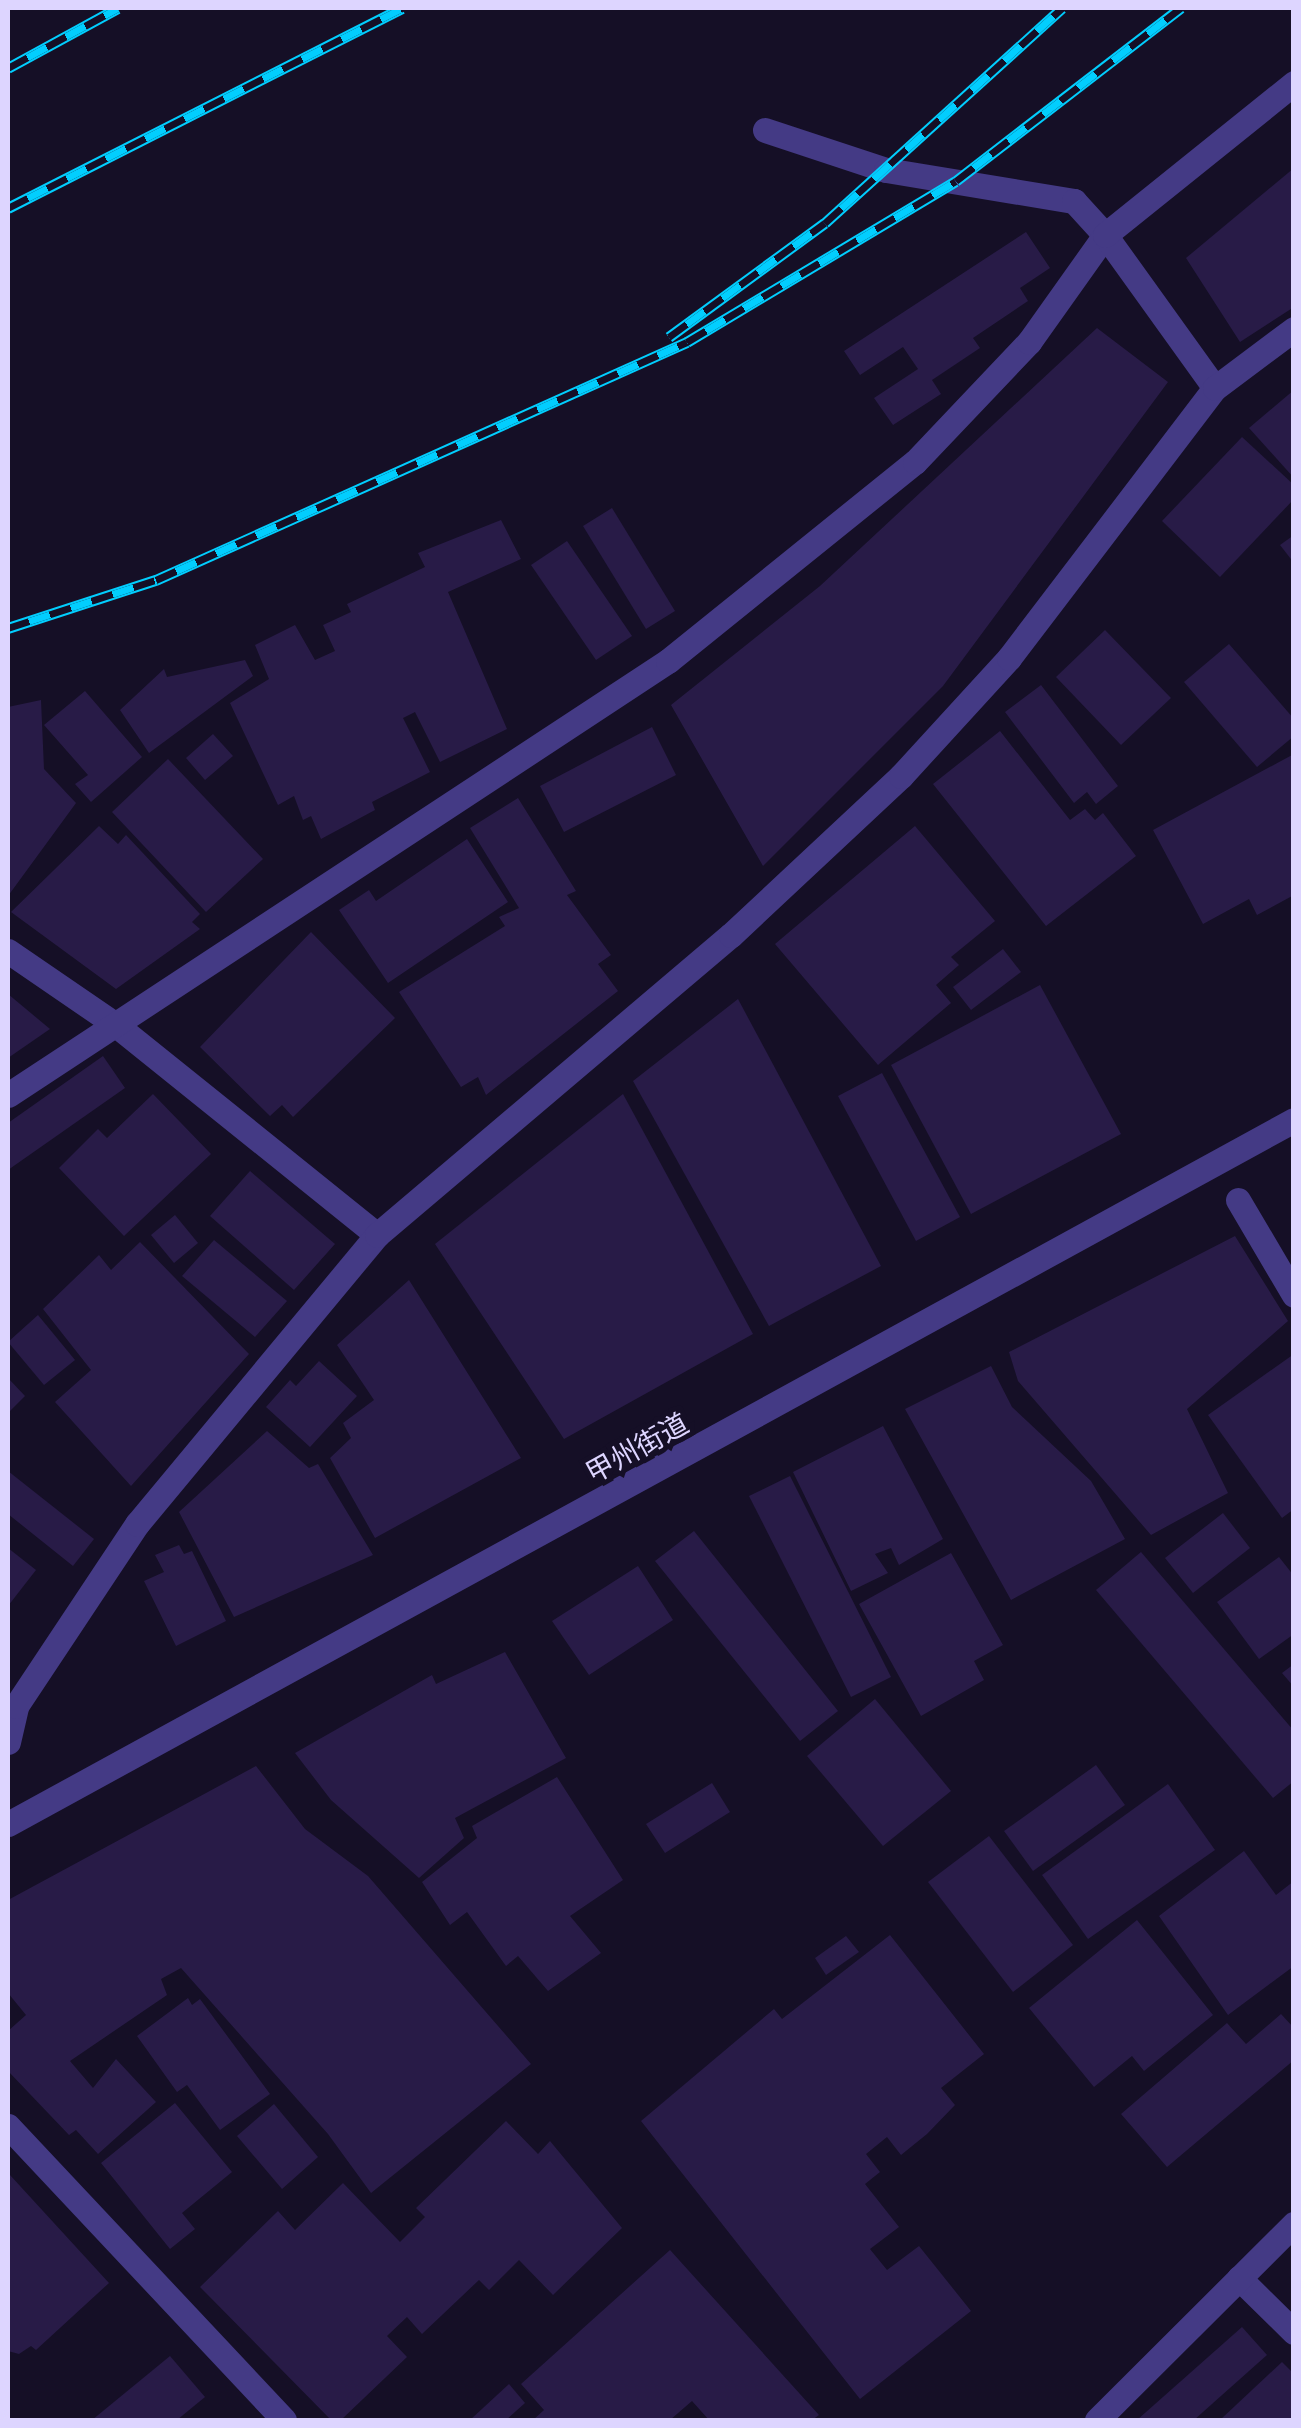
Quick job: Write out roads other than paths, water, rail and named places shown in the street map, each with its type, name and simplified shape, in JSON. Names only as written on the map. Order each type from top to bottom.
[{"type":"street","points":[[8,1095],[668,662],[915,462],[1029,342],[1105,235],[1294,82]]},
{"type":"street","points":[[765,130],[886,170],[1074,201],[1105,235],[1215,388]]},
{"type":"street","points":[[8,1742],[16,1706],[137,1524],[377,1235],[731,935],[901,776],[1009,658],[1215,388],[1294,329]]},
{"type":"street","points":[[8,952],[116,1026],[377,1235]]},
{"type":"street","name":"甲州街道","points":[[8,1824],[1294,1120]]},
{"type":"street","points":[[1238,1200],[1294,1295]]},
{"type":"street","points":[[8,2126],[284,2420]]},
{"type":"street","points":[[1097,2420],[1294,2224]]},
{"type":"street","points":[[1239,2278],[1294,2332]]},
{"type":"railway","points":[[8,68],[118,8]]},
{"type":"railway","points":[[8,208],[402,8]]},
{"type":"railway","points":[[669,337],[825,223],[1062,8]]},
{"type":"railway","points":[[8,628],[156,580],[687,342],[956,181],[1181,8]]}]
